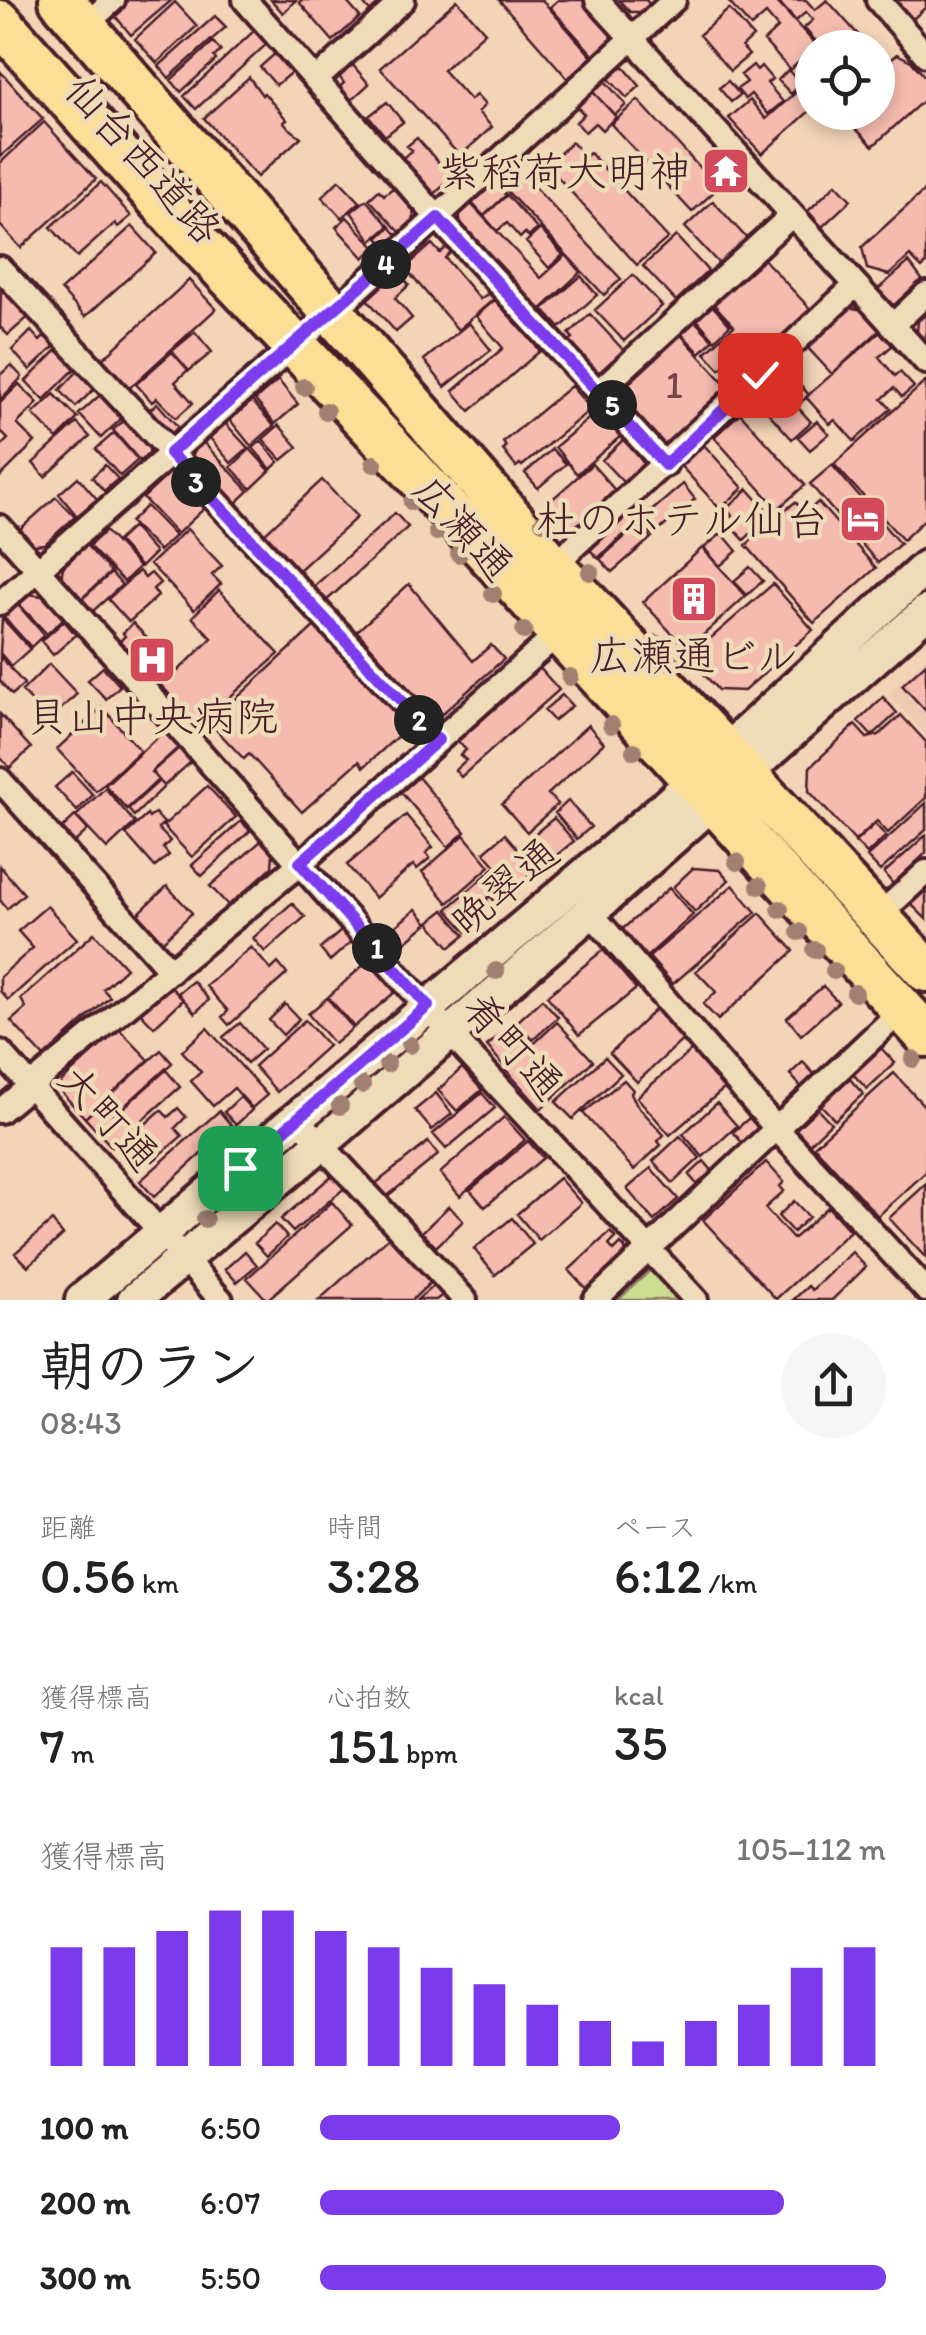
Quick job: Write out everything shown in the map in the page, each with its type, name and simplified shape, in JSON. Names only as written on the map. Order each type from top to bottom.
[{"type":"highway","name":"仙台西道路","points":[[0,0],[306,323]]},
{"type":"highway","name":"仙台西道路","points":[[26,0],[306,323]]},
{"type":"highway","name":"広瀬通","points":[[86,9],[402,459],[914,1022]]},
{"type":"highway","name":"広瀬通","points":[[0,22],[306,323],[432,426],[554,566],[926,970]]},
{"type":"street","points":[[246,0],[438,218],[665,465]]},
{"type":"street","points":[[316,80],[403,0]]},
{"type":"street","points":[[597,0],[926,362]]},
{"type":"street","points":[[0,603],[170,453],[306,323],[438,218],[674,0]]},
{"type":"street","points":[[878,0],[926,55]]},
{"type":"street","points":[[599,391],[792,215]]},
{"type":"street","points":[[0,268],[438,740]]},
{"type":"street","points":[[554,566],[856,285]]},
{"type":"street","points":[[892,326],[926,294]]},
{"type":"street","name":"肴町通","points":[[0,527],[449,1032],[696,1300]]},
{"type":"street","name":"晩翠通","points":[[737,762],[926,567]]},
{"type":"street","name":"晩翠通","points":[[82,1300],[428,1006],[926,612]]},
{"type":"street","points":[[0,1111],[300,863],[560,632]]},
{"type":"street","points":[[0,780],[171,971]]},
{"type":"street","name":"晩翠通","points":[[134,1300],[322,1144],[590,912],[705,790]]},
{"type":"street","points":[[878,916],[926,872]]},
{"type":"street","points":[[590,912],[776,1128],[926,1290]]},
{"type":"street","points":[[595,1300],[776,1128],[914,1022]]},
{"type":"street","name":"大町通","points":[[0,1052],[184,1258]]},
{"type":"street","points":[[298,1119],[466,1300]]},
{"type":"street","points":[[184,1258],[221,1300]]},
{"type":"shaded area","points":[[926,658],[926,735],[888,694]]},
{"type":"green space","points":[[656,1265],[689,1300],[618,1300]]},
{"type":"building","points":[[124,0],[172,0],[131,35],[111,11]]},
{"type":"building","points":[[271,0],[296,0],[283,13]]},
{"type":"building","points":[[345,0],[360,17],[333,41],[299,2]]},
{"type":"building","points":[[360,0],[397,0],[377,19]]},
{"type":"building","points":[[457,0],[485,32],[443,70],[470,100],[476,95],[485,105],[478,112],[492,127],[460,156],[380,68]]},
{"type":"building","points":[[499,0],[542,0],[592,57],[568,79]]},
{"type":"building","points":[[558,0],[583,0],[611,33],[613,44],[596,58],[550,7]]},
{"type":"building","points":[[619,0],[646,0],[651,6],[644,12],[630,12]]},
{"type":"building","points":[[727,0],[775,0],[802,30],[795,30],[795,66],[790,70],[764,41],[778,28],[766,14],[751,27]]},
{"type":"building","points":[[777,0],[806,0],[815,10],[827,0],[854,30],[806,30],[813,20],[806,12],[796,21]]},
{"type":"building","points":[[895,0],[926,0],[926,7],[913,19]]},
{"type":"building","points":[[175,2],[197,26],[157,63],[135,39]]},
{"type":"building","points":[[729,9],[753,37],[742,47],[749,55],[730,71],[699,35]]},
{"type":"building","points":[[215,16],[226,27],[169,78],[159,66]]},
{"type":"building","points":[[257,28],[269,42],[196,109],[184,96]]},
{"type":"building","points":[[213,42],[221,51],[214,57],[216,60],[181,92],[171,80]]},
{"type":"building","points":[[278,51],[294,70],[276,85],[260,67]]},
{"type":"building","points":[[895,56],[911,61],[926,78],[926,98],[895,126]]},
{"type":"building","points":[[351,63],[369,84],[346,105],[334,92],[344,83],[338,75]]},
{"type":"building","points":[[753,65],[757,70],[761,66],[772,79],[767,83],[783,102],[768,114],[751,94],[745,99],[737,89],[747,82],[741,75]]},
{"type":"building","points":[[623,66],[640,86],[627,98],[609,79]]},
{"type":"building","points":[[788,70],[795,78],[795,90],[791,94],[778,80]]},
{"type":"building","points":[[0,71],[43,119],[0,157]]},
{"type":"building","points":[[249,77],[287,120],[284,122],[289,128],[301,137],[257,177],[204,118]]},
{"type":"building","points":[[605,81],[626,105],[615,115],[593,92]]},
{"type":"building","points":[[728,81],[740,95],[731,102],[719,88]]},
{"type":"building","points":[[593,92],[616,117],[602,130],[595,123],[585,132],[576,122],[584,114],[577,107]]},
{"type":"building","points":[[795,93],[795,124],[762,154],[729,118],[750,100],[766,119]]},
{"type":"building","points":[[638,100],[718,188],[692,212],[611,124]]},
{"type":"building","points":[[387,102],[403,122],[385,136],[369,116]]},
{"type":"building","points":[[44,122],[96,179],[21,248],[0,225],[0,163]]},
{"type":"building","points":[[857,130],[891,130],[873,146]]},
{"type":"building","points":[[417,138],[452,178],[430,198],[398,162],[412,150],[407,146]]},
{"type":"building","points":[[572,142],[585,157],[590,153],[668,238],[637,265],[547,165]]},
{"type":"building","points":[[524,176],[621,279],[604,295],[507,191]]},
{"type":"building","points":[[339,180],[360,202],[342,218],[322,197]]},
{"type":"building","points":[[101,182],[131,216],[118,227],[115,223],[77,257],[51,227]]},
{"type":"building","points":[[495,182],[506,195],[484,216],[472,203]]},
{"type":"building","points":[[836,184],[851,200],[822,227],[808,211]]},
{"type":"building","points":[[393,188],[413,210],[414,219],[400,232],[369,199],[379,190],[384,195]]},
{"type":"building","points":[[926,189],[926,264],[922,268],[910,256],[889,275],[867,269],[862,247]]},
{"type":"building","points":[[507,195],[537,229],[529,237],[525,233],[520,238],[507,223],[497,231],[484,216]]},
{"type":"building","points":[[366,200],[389,226],[372,241],[351,212]]},
{"type":"building","points":[[713,201],[749,241],[722,267],[685,227]]},
{"type":"building","points":[[471,204],[541,278],[566,255],[581,272],[537,313],[460,230],[460,214]]},
{"type":"building","points":[[347,217],[375,247],[364,258],[336,227]]},
{"type":"building","points":[[132,226],[156,253],[85,317],[61,290]]},
{"type":"building","points":[[390,227],[398,236],[386,246],[378,238]]},
{"type":"building","points":[[540,229],[563,255],[549,268],[526,242]]},
{"type":"building","points":[[676,236],[708,271],[676,301],[643,266]]},
{"type":"building","points":[[432,244],[440,253],[448,246],[452,251],[445,258],[480,299],[489,293],[494,299],[458,330],[405,268]]},
{"type":"building","points":[[759,254],[814,313],[751,371],[736,354],[720,369],[705,353],[734,326],[710,300]]},
{"type":"building","points":[[909,262],[926,285],[902,306],[892,304],[878,289]]},
{"type":"building","points":[[397,270],[409,285],[395,298],[412,318],[396,332],[366,298]]},
{"type":"building","points":[[633,275],[662,306],[624,341],[595,310]]},
{"type":"building","points":[[581,276],[597,295],[560,328],[543,309]]},
{"type":"building","points":[[189,280],[216,309],[125,392],[99,362]]},
{"type":"building","points":[[1,288],[8,295],[12,291],[32,314],[8,335],[0,327]]},
{"type":"building","points":[[496,299],[540,351],[470,411],[453,391],[503,348],[476,316]]},
{"type":"building","points":[[708,301],[730,325],[715,340],[693,315]]},
{"type":"building","points":[[848,308],[860,309],[880,330],[832,374],[807,347]]},
{"type":"building","points":[[590,314],[626,353],[605,372],[593,371],[567,343],[573,338],[569,334]]},
{"type":"building","points":[[926,314],[926,341],[917,332],[918,321]]},
{"type":"building","points":[[691,317],[713,340],[700,353],[678,330]]},
{"type":"building","points":[[469,323],[491,350],[445,387],[424,360]]},
{"type":"building","points":[[31,331],[40,341],[46,335],[56,345],[30,370],[12,350]]},
{"type":"building","points":[[881,331],[893,345],[879,357],[895,376],[900,372],[914,387],[902,397],[894,388],[882,399],[891,409],[854,441],[835,420],[830,424],[806,397]]},
{"type":"building","points":[[195,332],[212,352],[189,371],[172,351]]},
{"type":"building","points":[[681,335],[729,388],[666,446],[650,437],[613,398]]},
{"type":"building","points":[[57,350],[76,368],[44,400],[26,381]]},
{"type":"building","points":[[172,352],[188,370],[175,382],[193,403],[176,418],[157,398],[152,402],[136,384]]},
{"type":"building","points":[[11,365],[22,377],[0,400],[0,375]]},
{"type":"building","points":[[787,370],[809,395],[798,405],[776,381]]},
{"type":"building","points":[[78,371],[95,388],[76,407],[60,390]]},
{"type":"building","points":[[278,380],[298,404],[275,424],[255,400]]},
{"type":"building","points":[[774,381],[811,422],[792,439],[755,398]]},
{"type":"building","points":[[926,381],[926,518],[903,540],[834,464]]},
{"type":"building","points":[[19,384],[38,403],[17,424],[35,442],[0,477],[0,447],[8,439],[0,431],[0,403]]},
{"type":"building","points":[[571,386],[591,409],[516,467],[503,450],[503,442]]},
{"type":"building","points":[[54,394],[78,418],[57,439],[33,414]]},
{"type":"building","points":[[100,395],[121,419],[101,438],[79,414]]},
{"type":"building","points":[[252,401],[274,426],[251,446],[230,420]]},
{"type":"building","points":[[157,403],[178,427],[172,433],[160,430],[145,414]]},
{"type":"building","points":[[600,409],[622,435],[577,474],[555,447]]},
{"type":"building","points":[[740,413],[805,485],[778,509],[714,437]]},
{"type":"building","points":[[128,417],[150,443],[149,453],[140,461],[113,430]]},
{"type":"building","points":[[817,421],[829,434],[810,450],[798,437]]},
{"type":"building","points":[[77,423],[90,437],[45,477],[33,463]]},
{"type":"building","points":[[225,423],[248,448],[231,463],[209,437]]},
{"type":"building","points":[[279,425],[298,447],[282,460],[263,439]]},
{"type":"building","points":[[114,433],[138,460],[120,476],[96,449]]},
{"type":"building","points":[[625,438],[646,467],[626,485],[602,460]]},
{"type":"building","points":[[261,441],[279,462],[271,469],[253,448]]},
{"type":"building","points":[[203,442],[249,491],[231,508],[191,459]]},
{"type":"building","points":[[704,445],[743,488],[720,509],[681,466]]},
{"type":"building","points":[[250,449],[270,471],[251,489],[231,467]]},
{"type":"building","points":[[552,449],[566,464],[538,488],[525,473]]},
{"type":"building","points":[[592,464],[619,495],[576,533],[549,502]]},
{"type":"building","points":[[105,465],[118,479],[104,491],[92,477]]},
{"type":"building","points":[[832,465],[900,544],[878,563],[810,484]]},
{"type":"building","points":[[171,472],[181,476],[208,505],[177,534],[143,498]]},
{"type":"building","points":[[78,477],[97,499],[77,516],[59,494]]},
{"type":"building","points":[[322,480],[357,517],[297,572],[263,535]]},
{"type":"building","points":[[683,484],[695,499],[653,536],[640,521]]},
{"type":"building","points":[[748,489],[771,515],[744,540],[726,520],[732,515],[726,509]]},
{"type":"building","points":[[56,497],[75,517],[45,544],[33,545],[19,530]]},
{"type":"building","points":[[795,502],[806,513],[818,502],[876,568],[814,623],[746,545]]},
{"type":"building","points":[[146,506],[175,536],[159,551],[130,522]]},
{"type":"building","points":[[395,513],[408,527],[324,603],[311,589]]},
{"type":"building","points":[[626,516],[635,525],[598,558],[589,549]]},
{"type":"building","points":[[639,524],[651,538],[612,572],[600,559]]},
{"type":"building","points":[[132,527],[155,553],[141,567],[117,541]]},
{"type":"building","points":[[187,529],[222,566],[212,575],[221,584],[194,610],[150,564]]},
{"type":"building","points":[[105,531],[139,567],[124,582],[89,546]]},
{"type":"building","points":[[722,533],[737,551],[720,566],[704,548]]},
{"type":"building","points":[[86,545],[111,572],[80,600],[61,579],[63,567]]},
{"type":"building","name":"広瀬通ビル","points":[[702,548],[746,596],[687,650],[643,602]]},
{"type":"building","points":[[750,567],[763,581],[747,595],[734,581]]},
{"type":"building","points":[[139,571],[145,578],[151,573],[160,583],[153,589],[158,596],[129,622],[108,599]]},
{"type":"building","points":[[111,573],[122,585],[93,611],[82,599]]},
{"type":"building","points":[[409,584],[473,661],[491,645],[504,659],[435,720],[357,631]]},
{"type":"building","points":[[773,584],[813,630],[744,691],[718,690],[689,657]]},
{"type":"building","points":[[219,590],[279,654],[198,725],[120,641],[133,623],[178,671],[212,638],[192,617]]},
{"type":"building","points":[[29,594],[42,596],[63,619],[47,634],[19,604]]},
{"type":"building","points":[[18,605],[44,635],[31,647],[4,617]]},
{"type":"building","points":[[2,618],[30,649],[11,666],[0,653]]},
{"type":"building","points":[[64,621],[76,635],[53,655],[41,641]]},
{"type":"building","points":[[318,623],[412,723],[364,767],[359,761],[302,812],[249,754],[244,759],[210,723]]},
{"type":"building","points":[[0,656],[24,684],[12,695],[0,681]]},
{"type":"building","points":[[926,663],[926,711],[902,685]]},
{"type":"building","points":[[49,664],[77,694],[49,720],[22,691]]},
{"type":"building","points":[[538,666],[559,690],[461,777],[455,770],[466,760],[460,755],[466,750],[456,739]]},
{"type":"building","points":[[103,667],[120,686],[106,699],[88,680]]},
{"type":"building","points":[[562,695],[572,706],[554,721],[544,710]]},
{"type":"building","points":[[883,697],[897,713],[872,736],[858,721]]},
{"type":"building","points":[[102,707],[140,751],[96,791],[57,749]]},
{"type":"building","points":[[0,714],[31,748],[10,768],[0,757]]},
{"type":"building","points":[[901,715],[926,742],[926,798],[888,833],[877,821],[855,841],[809,791],[810,767],[855,725],[867,738],[879,735]]},
{"type":"building","points":[[588,725],[604,743],[548,794],[558,804],[527,832],[502,804]]},
{"type":"building","points":[[164,731],[179,747],[151,772],[158,780],[127,809],[105,785]]},
{"type":"building","points":[[179,748],[191,762],[164,786],[152,772]]},
{"type":"building","points":[[72,772],[93,795],[77,811],[55,787]]},
{"type":"building","points":[[418,777],[465,832],[448,847],[401,792]]},
{"type":"building","points":[[159,781],[164,787],[134,816],[128,809]]},
{"type":"building","points":[[207,786],[236,817],[192,857],[163,826]]},
{"type":"building","points":[[105,788],[135,823],[107,849],[76,816]]},
{"type":"building","points":[[568,801],[591,827],[577,839],[555,813]]},
{"type":"building","points":[[926,803],[926,830],[880,871],[867,857]]},
{"type":"building","points":[[155,813],[164,823],[158,828],[170,841],[163,848],[169,855],[155,867],[126,834],[147,815],[149,818]]},
{"type":"building","points":[[406,815],[433,847],[426,853],[430,858],[417,869],[413,865],[375,898],[347,865]]},
{"type":"building","points":[[75,816],[88,830],[75,842],[62,828]]},
{"type":"building","points":[[554,818],[574,841],[540,869],[521,845]]},
{"type":"building","points":[[241,821],[250,831],[202,876],[192,865]]},
{"type":"building","points":[[875,824],[886,836],[867,854],[855,842]]},
{"type":"building","points":[[505,834],[536,870],[515,888],[484,852]]},
{"type":"building","points":[[464,835],[490,866],[448,903],[422,872]]},
{"type":"building","points":[[926,835],[926,853],[893,884],[884,873]]},
{"type":"building","points":[[262,840],[273,852],[272,867],[229,906],[210,886]]},
{"type":"building","points":[[0,866],[24,894],[7,909],[0,900]]},
{"type":"building","points":[[494,868],[515,892],[499,906],[490,896],[486,900],[494,909],[467,932],[447,909]]},
{"type":"building","points":[[693,868],[720,870],[729,880],[695,912],[673,887]]},
{"type":"building","points":[[733,885],[756,912],[673,984],[649,957]]},
{"type":"building","points":[[167,886],[192,913],[162,942],[137,915]]},
{"type":"building","points":[[669,888],[693,915],[642,961],[618,933]]},
{"type":"building","points":[[926,888],[926,919],[910,903]]},
{"type":"building","points":[[292,903],[305,917],[265,952],[253,938]]},
{"type":"building","points":[[47,906],[77,939],[8,1000],[0,991],[0,977],[33,948],[18,931]]},
{"type":"building","points":[[416,909],[428,923],[397,949],[385,935]]},
{"type":"building","points":[[444,910],[465,935],[450,947],[429,922]]},
{"type":"building","points":[[760,913],[794,951],[718,1020],[703,1004],[716,992],[696,971]]},
{"type":"building","points":[[341,931],[351,942],[330,961],[320,949]]},
{"type":"building","points":[[94,933],[126,968],[103,989],[110,997],[44,1057],[11,1021],[26,1008],[21,999]]},
{"type":"building","points":[[251,947],[271,970],[278,963],[287,974],[229,1025],[222,1017],[228,1011],[206,986]]},
{"type":"building","points":[[603,950],[636,989],[579,1035],[547,996]]},
{"type":"building","points":[[368,961],[395,992],[354,1027],[328,997]]},
{"type":"building","points":[[193,981],[209,1000],[195,1013],[178,993]]},
{"type":"building","points":[[168,984],[183,1000],[154,1027],[139,1011]]},
{"type":"building","points":[[823,986],[838,1002],[801,1035],[787,1018]]},
{"type":"building","points":[[327,998],[353,1028],[334,1044],[308,1014]]},
{"type":"building","points":[[542,999],[558,1017],[533,1040],[517,1022]]},
{"type":"building","points":[[285,1004],[299,1019],[283,1035],[269,1020]]},
{"type":"building","points":[[658,1007],[686,1037],[637,1082],[610,1053]]},
{"type":"building","points":[[305,1020],[328,1046],[277,1092],[254,1066]]},
{"type":"building","points":[[557,1022],[593,1061],[541,1109],[506,1070]]},
{"type":"building","points":[[240,1023],[263,1049],[247,1063],[223,1037]]},
{"type":"building","points":[[514,1023],[530,1042],[504,1066],[487,1046]]},
{"type":"building","points":[[207,1028],[267,1095],[252,1108],[234,1088],[213,1106],[191,1081],[201,1072],[182,1051]]},
{"type":"building","points":[[119,1029],[149,1060],[85,1118],[62,1093],[61,1082]]},
{"type":"building","points":[[880,1047],[895,1063],[867,1089],[852,1073]]},
{"type":"building","points":[[693,1049],[726,1087],[670,1135],[637,1097]]},
{"type":"building","points":[[161,1050],[172,1063],[97,1131],[85,1118]]},
{"type":"building","points":[[605,1057],[621,1074],[573,1119],[556,1102]]},
{"type":"building","points":[[803,1062],[816,1076],[803,1089],[790,1074]]},
{"type":"building","points":[[462,1068],[482,1090],[457,1111],[438,1090]]},
{"type":"building","points":[[166,1070],[180,1087],[112,1147],[97,1131]]},
{"type":"building","points":[[894,1073],[926,1108],[926,1172],[878,1216],[814,1146]]},
{"type":"building","points":[[849,1078],[863,1094],[835,1120],[821,1105]]},
{"type":"building","points":[[624,1080],[633,1090],[637,1105],[664,1135],[658,1141],[661,1145],[634,1170],[583,1113]]},
{"type":"building","points":[[436,1093],[452,1114],[432,1130],[415,1110]]},
{"type":"building","points":[[482,1093],[495,1108],[446,1149],[433,1134]]},
{"type":"building","points":[[240,1097],[252,1110],[236,1125],[224,1112]]},
{"type":"building","points":[[717,1103],[737,1126],[703,1157],[683,1134]]},
{"type":"building","points":[[178,1108],[186,1117],[175,1128],[182,1136],[153,1161],[131,1137],[161,1110],[168,1117]]},
{"type":"building","points":[[817,1108],[831,1123],[803,1150],[789,1134]]},
{"type":"building","points":[[219,1111],[232,1126],[154,1197],[140,1181]]},
{"type":"building","points":[[756,1112],[762,1120],[761,1131],[744,1145],[733,1132]]},
{"type":"building","points":[[504,1117],[525,1140],[460,1196],[440,1173]]},
{"type":"building","points":[[680,1136],[700,1158],[673,1183],[653,1161]]},
{"type":"building","points":[[528,1141],[543,1158],[485,1207],[470,1190]]},
{"type":"building","points":[[428,1142],[438,1155],[385,1198],[374,1185]]},
{"type":"building","points":[[704,1161],[715,1174],[700,1188],[689,1175]]},
{"type":"building","points":[[766,1162],[784,1182],[780,1186],[784,1191],[765,1208],[793,1239],[828,1207],[850,1231],[776,1299],[703,1220]]},
{"type":"building","points":[[651,1168],[678,1199],[654,1221],[627,1189]]},
{"type":"building","points":[[335,1173],[347,1186],[293,1232],[281,1219]]},
{"type":"building","points":[[559,1178],[581,1203],[539,1240],[517,1214]]},
{"type":"building","points":[[926,1184],[926,1258],[889,1218]]},
{"type":"building","points":[[794,1201],[809,1217],[793,1232],[778,1216]]},
{"type":"building","points":[[332,1202],[352,1225],[267,1300],[247,1278]]},
{"type":"building","points":[[449,1206],[463,1221],[436,1247],[422,1232]]},
{"type":"building","points":[[512,1218],[533,1244],[495,1275],[474,1249]]},
{"type":"building","points":[[52,1221],[63,1235],[28,1266],[15,1253]]},
{"type":"building","points":[[275,1224],[287,1237],[267,1256],[255,1243]]},
{"type":"building","points":[[610,1232],[616,1238],[609,1245],[614,1251],[621,1244],[626,1261],[590,1293],[569,1270]]},
{"type":"building","points":[[390,1236],[431,1282],[412,1300],[319,1300]]},
{"type":"building","points":[[245,1251],[257,1265],[237,1282],[225,1269]]},
{"type":"building","points":[[852,1252],[866,1267],[832,1300],[793,1300],[808,1286],[812,1290]]},
{"type":"building","points":[[436,1283],[445,1293],[436,1300],[417,1300]]},
{"type":"place","name":"紫稻荷大明神","points":[[726,171]]},
{"type":"place","name":"杜のホテル仙台","points":[[863,519]]},
{"type":"place","name":"広瀬通ビル","points":[[694,599]]},
{"type":"place","name":"貝山中央病院","points":[[152,660]]},
{"type":"route","points":[[240,1168],[428,1006],[300,863],[438,740],[170,453],[438,218],[665,465],[760,375]]}]
